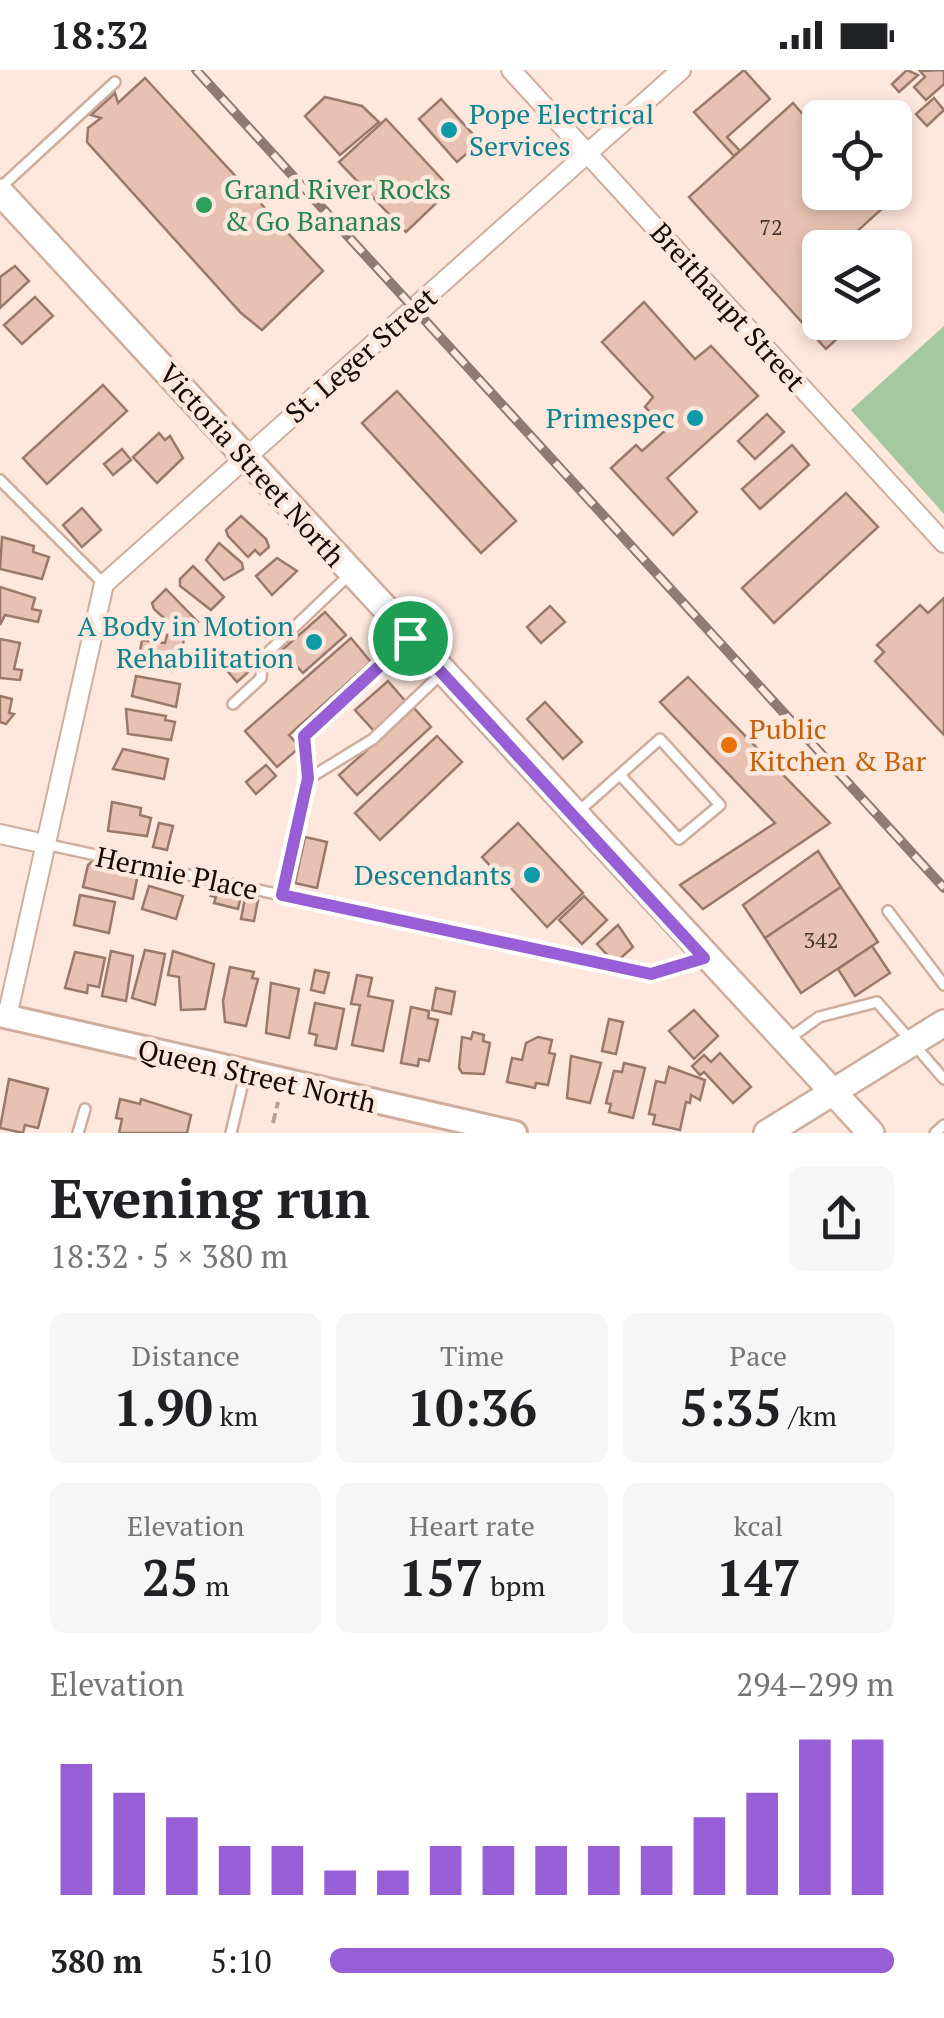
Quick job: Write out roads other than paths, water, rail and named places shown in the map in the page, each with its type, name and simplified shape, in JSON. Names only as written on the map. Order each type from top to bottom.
[{"type":"main road","name":"Victoria Street North","points":[[0,190],[704,958],[871,1133]]},
{"type":"main road","points":[[767,1133],[944,1022]]},
{"type":"street","name":"Breithaupt Street","points":[[512,70],[944,543]]},
{"type":"street","name":"St. Leger Street","points":[[104,584],[589,156],[681,70]]},
{"type":"street","points":[[4,1016],[104,584]]},
{"type":"street","name":"Hermie Place","points":[[0,834],[45,844]]},
{"type":"street","name":"Queen Street North","points":[[4,1016],[516,1133]]},
{"type":"lane","points":[[0,190],[115,82]]},
{"type":"lane","points":[[0,480],[104,584]]},
{"type":"lane","points":[[233,704],[260,678],[262,658],[351,574]]},
{"type":"lane","points":[[282,895],[308,778],[304,736],[410,638]]},
{"type":"lane","points":[[308,778],[373,739],[442,673]]},
{"type":"lane","points":[[574,816],[620,775],[660,740],[720,805],[679,839],[620,775]]},
{"type":"lane","name":"Hermie Place","points":[[45,844],[651,974],[704,958]]},
{"type":"lane","points":[[888,912],[944,985]]},
{"type":"lane","points":[[785,1041],[819,1017],[877,1002],[944,1079]]},
{"type":"lane","points":[[230,1133],[245,1074]]},
{"type":"lane","points":[[78,1133],[85,1109]]},
{"type":"lane","points":[[935,1133],[944,1125]]},
{"type":"railway","points":[[196,70],[944,888]]},
{"type":"place","name":"Pope Electrical Services","points":[[449,130]]},
{"type":"place","name":"Grand River Rocks & Go Bananas","points":[[204,205]]},
{"type":"place","name":"Primespec","points":[[695,418]]},
{"type":"place","name":"A Body in Motion Rehabilitation","points":[[314,642]]},
{"type":"place","name":"Public Kitchen & Bar","points":[[729,745]]},
{"type":"place","name":"Descendants","points":[[532,875]]}]
